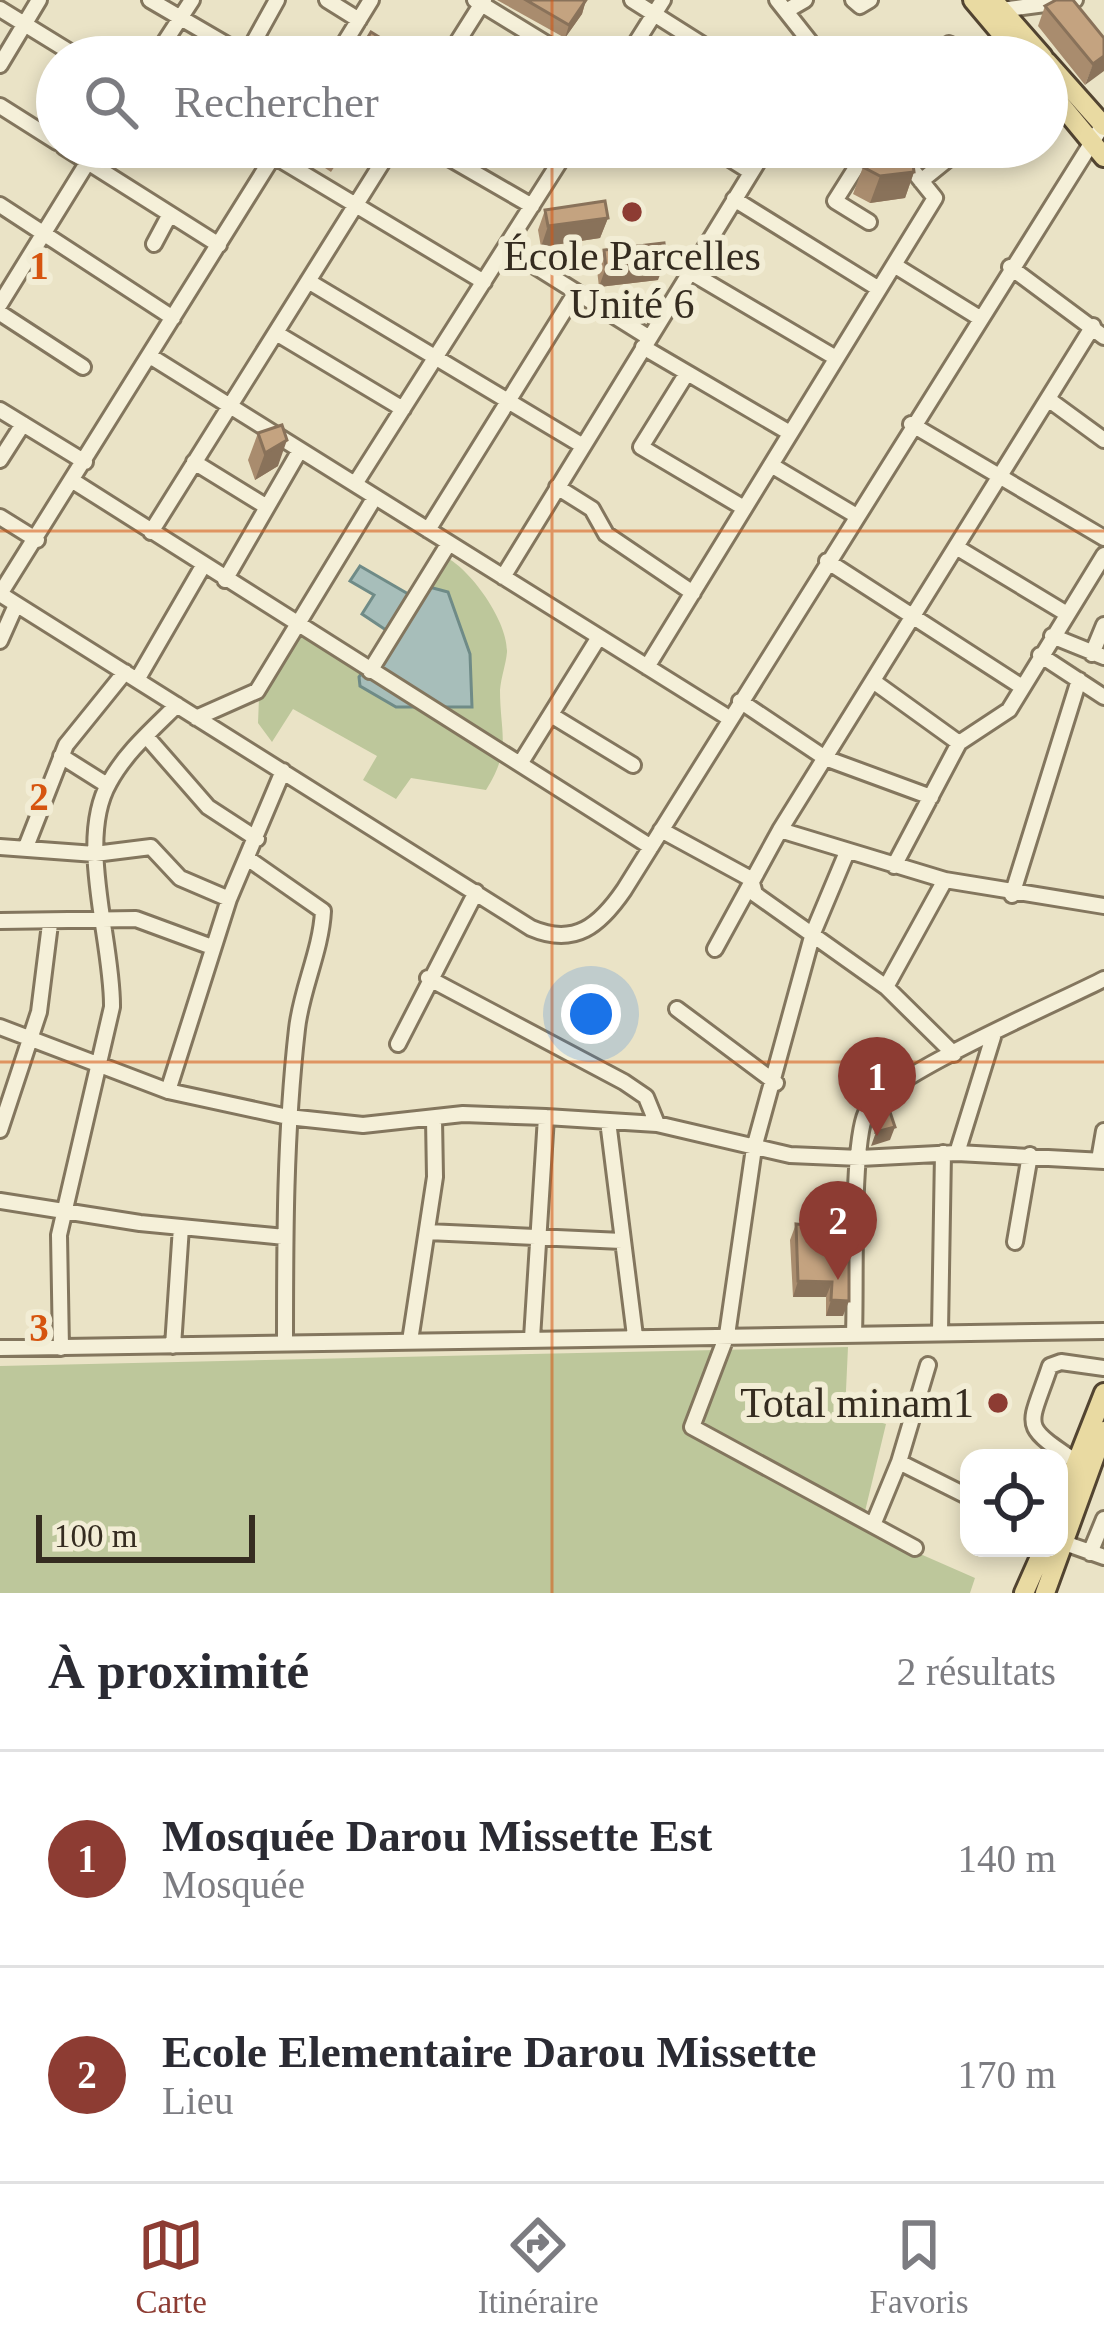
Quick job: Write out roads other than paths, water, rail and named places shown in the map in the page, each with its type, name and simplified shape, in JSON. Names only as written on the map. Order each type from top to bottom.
[{"type":"main road","points":[[973,0],[1003,36]]},
{"type":"main road","points":[[997,5],[1025,36]]},
{"type":"main road","points":[[1068,90],[1102,135]]},
{"type":"main road","points":[[1068,106],[1102,135]]},
{"type":"main road","points":[[1068,1481],[1104,1393]]},
{"type":"main road","points":[[1068,1526],[1104,1431]]},
{"type":"main road","points":[[1024,1593],[1040,1557]]},
{"type":"main road","points":[[1045,1593],[1057,1557]]},
{"type":"street","points":[[0,64],[40,0]]},
{"type":"street","points":[[150,0],[213,36]]},
{"type":"street","points":[[169,36],[192,0]]},
{"type":"street","points":[[257,36],[277,0]]},
{"type":"street","points":[[327,0],[359,20]]},
{"type":"street","points":[[349,36],[371,0]]},
{"type":"street","points":[[632,0],[689,36]]},
{"type":"street","points":[[640,36],[663,0]]},
{"type":"street","points":[[805,0],[782,6],[806,36]]},
{"type":"street","points":[[853,0],[860,6],[870,0]]},
{"type":"street","points":[[997,5],[1075,0]]},
{"type":"street","points":[[460,36],[480,2],[534,36]]},
{"type":"street","points":[[0,9],[44,36]]},
{"type":"street","points":[[0,106],[36,129]]},
{"type":"street","points":[[266,168],[0,595],[542,933],[579,934],[609,911],[651,847],[978,317],[1102,135]]},
{"type":"street","points":[[82,368],[0,305],[84,168]]},
{"type":"street","points":[[97,168],[219,245]]},
{"type":"street","points":[[301,168],[484,282]]},
{"type":"street","points":[[151,532],[379,168]]},
{"type":"street","points":[[466,168],[532,206]]},
{"type":"street","points":[[355,484],[556,168]]},
{"type":"street","points":[[745,168],[751,172]]},
{"type":"street","points":[[503,577],[754,168]]},
{"type":"street","points":[[856,168],[835,201],[868,222]]},
{"type":"street","points":[[647,667],[934,198],[910,168]]},
{"type":"street","points":[[921,182],[938,168]]},
{"type":"street","points":[[734,200],[879,289]]},
{"type":"street","points":[[0,205],[173,318]]},
{"type":"street","points":[[154,244],[170,214]]},
{"type":"street","points":[[506,248],[687,373],[790,434]]},
{"type":"street","points":[[893,265],[978,317]]},
{"type":"street","points":[[715,949],[751,879],[913,616],[1048,399],[1098,332],[1010,267]]},
{"type":"street","points":[[690,272],[836,358]]},
{"type":"street","points":[[308,281],[583,446]]},
{"type":"street","points":[[428,530],[576,292]]},
{"type":"street","points":[[276,333],[403,409]]},
{"type":"street","points":[[150,356],[729,718]]},
{"type":"street","points":[[687,373],[641,447],[744,508]]},
{"type":"street","points":[[1048,399],[1104,440]]},
{"type":"street","points":[[0,410],[85,462]]},
{"type":"street","points":[[0,460],[23,424]]},
{"type":"street","points":[[911,424],[1104,538]]},
{"type":"street","points":[[225,580],[300,450]]},
{"type":"street","points":[[194,462],[267,507]]},
{"type":"street","points":[[771,465],[855,515]]},
{"type":"street","points":[[73,481],[299,629],[651,847]]},
{"type":"street","points":[[557,487],[592,509],[606,534],[693,592]]},
{"type":"street","points":[[196,718],[257,691],[299,629],[375,497]]},
{"type":"street","points":[[0,517],[37,540]]},
{"type":"street","points":[[370,671],[449,543]]},
{"type":"street","points":[[956,548],[1066,614]]},
{"type":"street","points":[[894,866],[959,743],[1002,718],[1104,555]]},
{"type":"street","points":[[827,561],[1022,687]]},
{"type":"street","points":[[26,847],[61,755],[131,676],[203,566]]},
{"type":"street","points":[[0,641],[16,605]]},
{"type":"street","points":[[1052,636],[1098,655],[1104,626]]},
{"type":"street","points":[[520,764],[599,637]]},
{"type":"street","points":[[1040,655],[1104,698]]},
{"type":"street","points":[[1012,895],[1079,680]]},
{"type":"street","points":[[873,681],[959,743]]},
{"type":"street","points":[[740,701],[825,758],[931,796]]},
{"type":"street","points":[[61,1348],[57,1254],[101,1066],[112,970],[95,854],[107,785],[177,705]]},
{"type":"street","points":[[550,715],[633,766]]},
{"type":"street","points":[[146,736],[208,807],[256,839]]},
{"type":"street","points":[[61,755],[107,785]]},
{"type":"street","points":[[168,1091],[229,899],[283,771]]},
{"type":"street","points":[[661,830],[751,879],[755,894],[886,987],[954,1054]]},
{"type":"street","points":[[781,830],[945,880],[1012,895],[1104,906]]},
{"type":"street","points":[[0,848],[95,854],[151,847],[180,878],[229,899]]},
{"type":"street","points":[[847,852],[813,933],[776,1084],[754,1148],[727,1335],[692,1426],[915,1548]]},
{"type":"street","points":[[247,858],[322,911],[298,1021],[288,1117],[285,1343]]},
{"type":"street","points":[[886,987],[945,880]]},
{"type":"street","points":[[398,1044],[476,892]]},
{"type":"street","points":[[0,921],[148,920],[212,947]]},
{"type":"street","points":[[0,1128],[45,985],[50,924]]},
{"type":"street","points":[[428,978],[624,1082],[646,1097],[657,1124]]},
{"type":"street","points":[[854,1333],[862,1126],[873,1102],[903,1076],[1104,979]]},
{"type":"street","points":[[677,1009],[776,1084]]},
{"type":"street","points":[[0,1028],[168,1091],[288,1117],[364,1125],[434,1119],[608,1121],[657,1124],[754,1148],[860,1158],[950,1153],[1101,1161],[1104,1130]]},
{"type":"street","points":[[940,1331],[950,1153],[993,1036]]},
{"type":"street","points":[[532,1338],[546,1118]]},
{"type":"street","points":[[410,1341],[435,1177],[434,1119]]},
{"type":"street","points":[[608,1121],[635,1336]]},
{"type":"street","points":[[1015,1242],[1030,1155]]},
{"type":"street","points":[[0,1201],[64,1213],[285,1237]]},
{"type":"street","points":[[173,1346],[181,1227]]},
{"type":"street","points":[[427,1232],[622,1241]]},
{"type":"street","points":[[0,1348],[1104,1331]]},
{"type":"street","points":[[1075,1461],[1034,1433],[1031,1424],[1051,1366],[1061,1362],[1104,1369]]},
{"type":"street","points":[[872,1525],[899,1462],[928,1365]]},
{"type":"street","points":[[899,1462],[960,1492]]},
{"type":"street","points":[[1068,1544],[1097,1555],[1104,1519]]},
{"type":"water","points":[[360,566],[410,595],[418,584],[448,592],[470,654],[472,707],[396,707],[360,686],[359,677],[392,634],[362,614],[374,595],[350,581]]},
{"type":"place","name":"École Parcelles Unité 6","points":[[632,212]]},
{"type":"place","name":"Mosquée Darou Missette Est","points":[[877,1136]]},
{"type":"place","name":"Ecole Elementaire Darou Missette","points":[[838,1280]]},
{"type":"place","name":"Total minam1","points":[[998,1403]]}]
